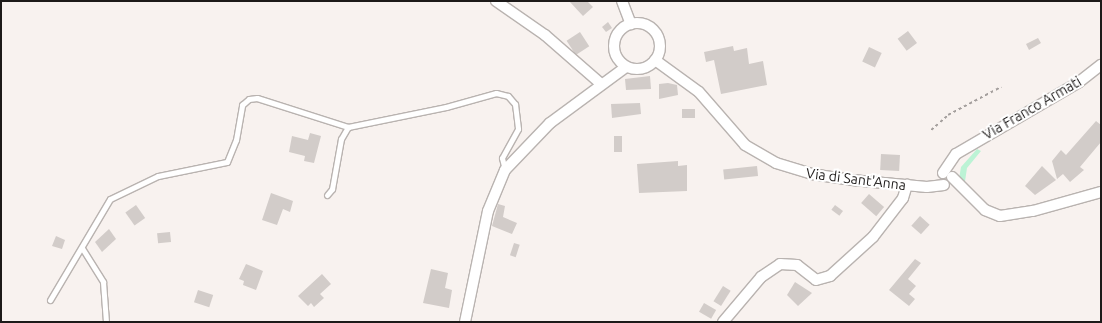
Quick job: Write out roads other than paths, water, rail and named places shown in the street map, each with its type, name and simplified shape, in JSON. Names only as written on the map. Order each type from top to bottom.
[{"type":"street","points":[[496,1],[545,35],[600,84]]},
{"type":"street","points":[[622,1],[631,24]]},
{"type":"street","points":[[465,322],[488,211],[505,170],[537,134],[600,84],[626,67],[645,68],[655,60],[660,47],[656,33],[645,25],[631,24],[615,40],[616,55],[626,67]]},
{"type":"street","name":"Via di Sant'Anna","points":[[655,60],[692,86],[742,142],[768,160],[811,174],[907,185],[931,187],[946,179]]},
{"type":"street","name":"Via Franco Armati","points":[[946,179],[963,150],[1079,82],[1101,65]]},
{"type":"street","points":[[946,179],[987,211],[1000,216],[1033,211],[1101,192]]},
{"type":"street","points":[[723,322],[761,277],[782,264],[797,265],[816,280],[830,276],[873,237],[903,198],[907,185]]},
{"type":"lane","points":[[50,300],[110,199],[158,176],[228,162],[236,140],[242,105],[249,99],[257,98],[348,126],[446,107],[482,96],[508,96],[515,104],[518,129],[502,158],[505,170]]},
{"type":"lane","points":[[327,195],[332,189],[341,140],[348,126]]},
{"type":"lane","points":[[82,248],[103,282],[106,322]]}]
